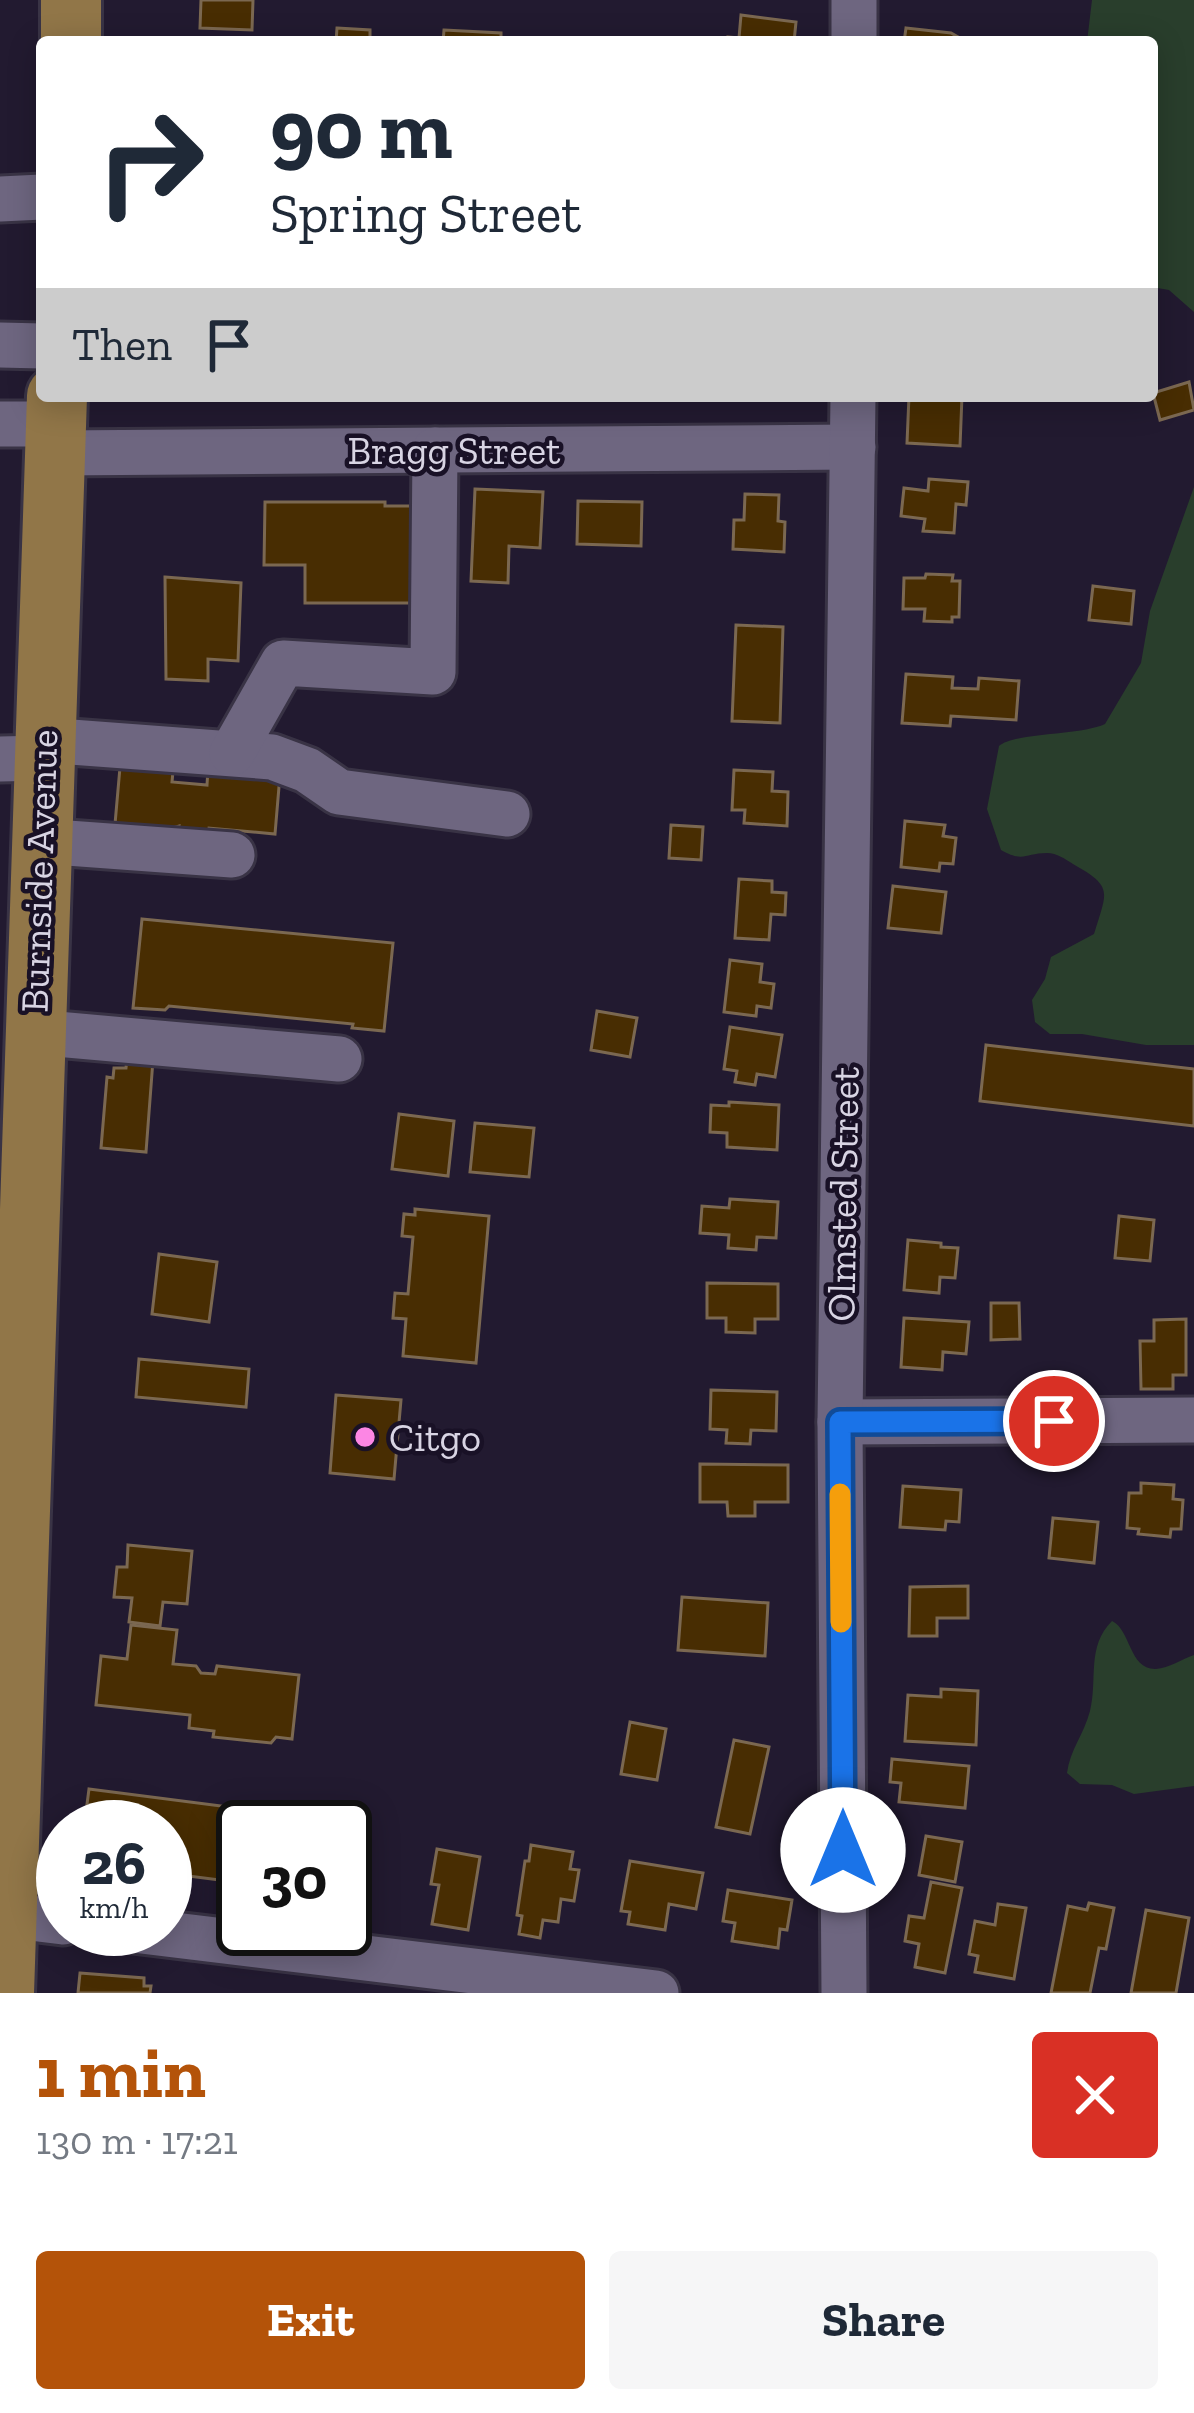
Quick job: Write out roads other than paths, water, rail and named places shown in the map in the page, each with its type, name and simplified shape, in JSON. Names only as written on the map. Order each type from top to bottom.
[{"type":"main road","points":[[71,0],[71,36]]},
{"type":"main road","name":"Burnside Avenue","points":[[4,1993],[35,1918],[12,1312],[34,1032],[40,841],[29,752],[42,424]]},
{"type":"street","points":[[854,0],[854,36]]},
{"type":"street","points":[[0,199],[36,197]]},
{"type":"street","points":[[0,345],[36,346]]},
{"type":"street","name":"Olmsted Street","points":[[844,1993],[840,1422],[854,402]]},
{"type":"street","name":"Bragg Street","points":[[42,424],[435,450],[854,447]]},
{"type":"street","points":[[232,754],[283,663],[433,672],[435,450]]},
{"type":"street","points":[[29,752],[272,757],[307,770],[339,792],[507,814]]},
{"type":"street","points":[[40,841],[232,855]]},
{"type":"street","points":[[34,1032],[339,1059]]},
{"type":"street","points":[[840,1422],[1194,1420]]},
{"type":"street","points":[[192,1937],[656,1993]]},
{"type":"place","name":"Citgo","points":[[365,1437]]}]
